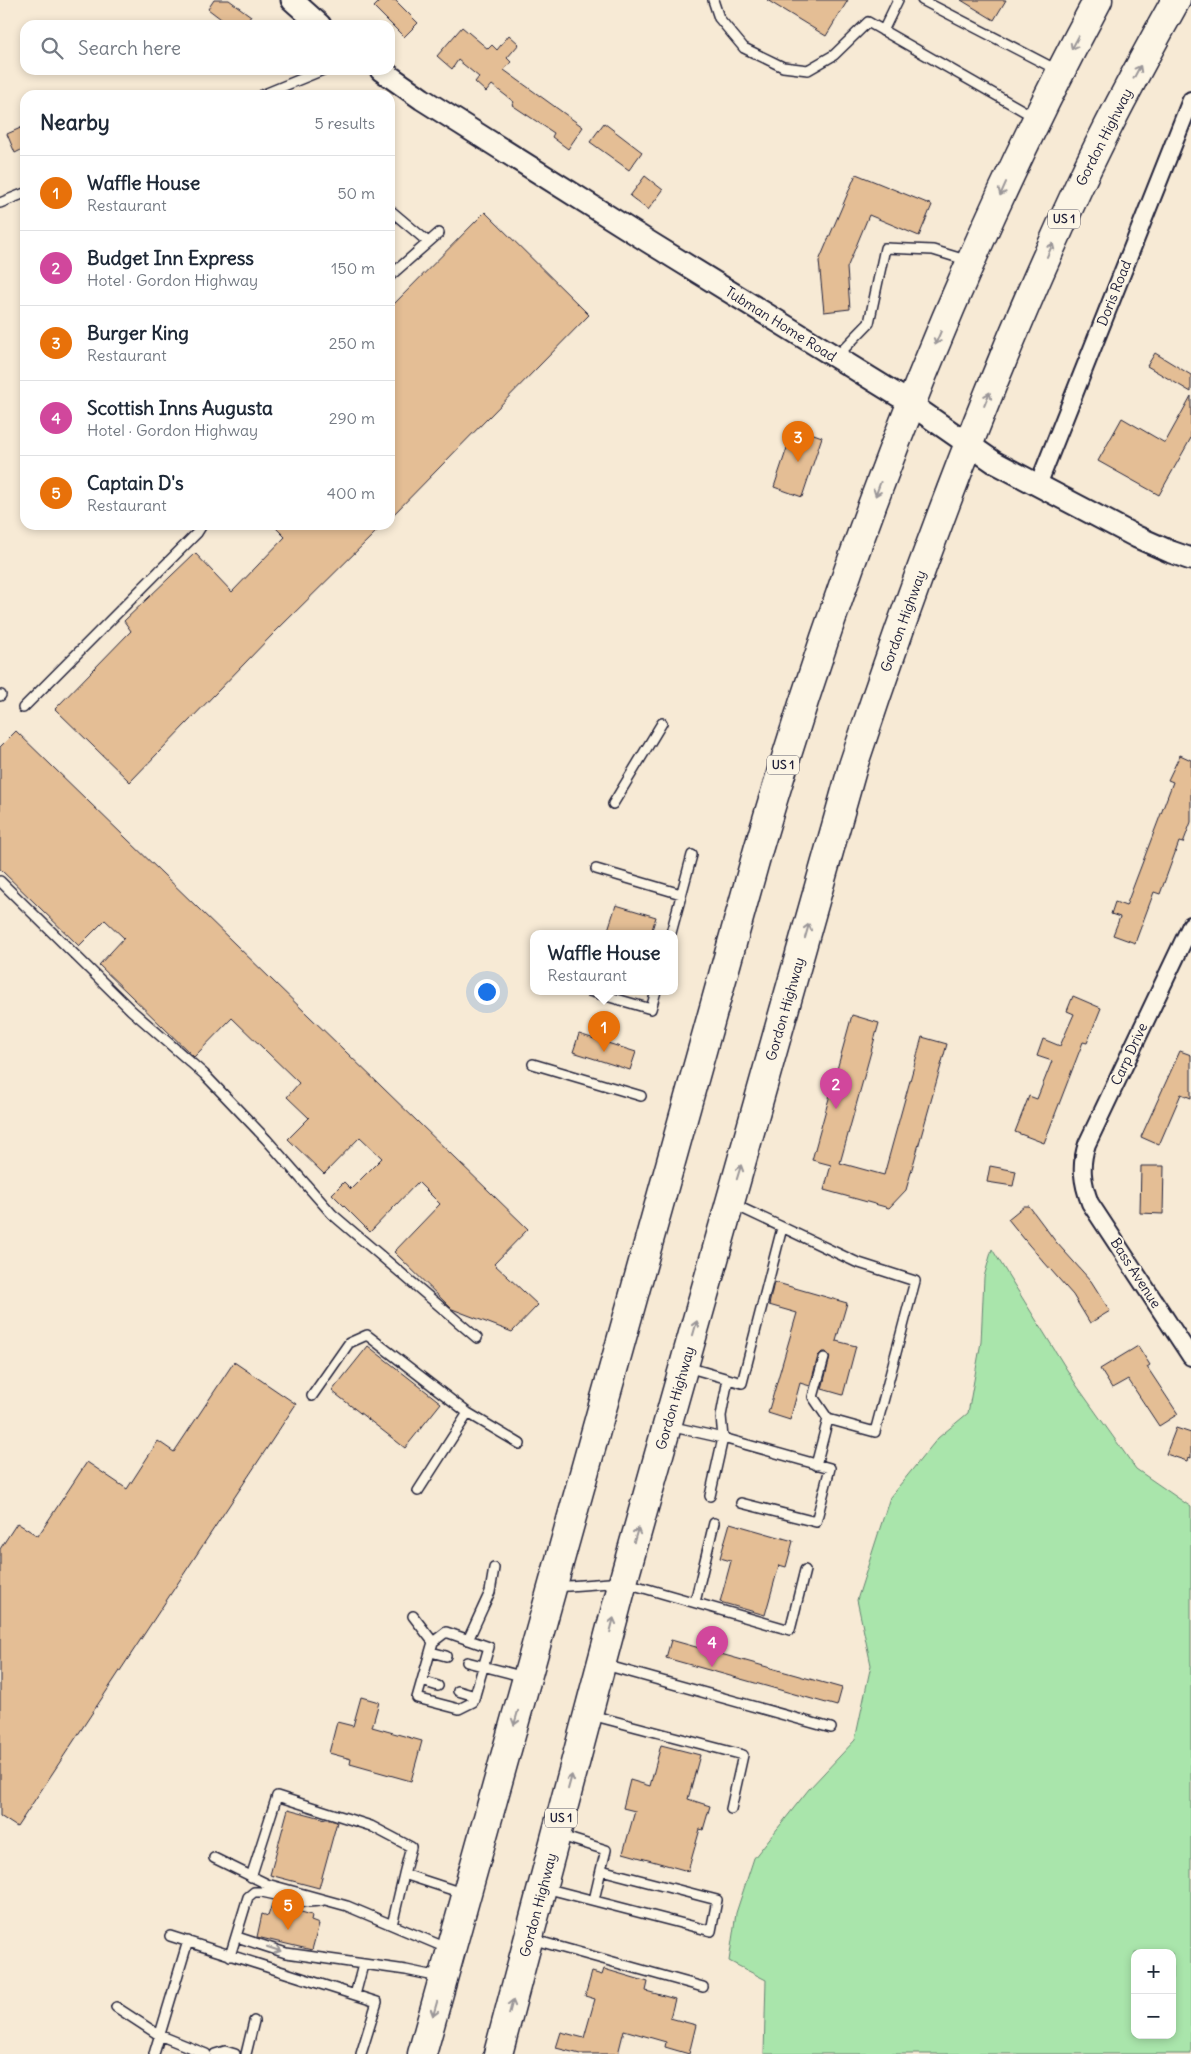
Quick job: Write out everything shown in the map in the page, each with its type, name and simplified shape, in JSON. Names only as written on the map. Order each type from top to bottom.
[{"type":"highway","name":"US 1","points":[[422,2054],[784,764],[848,570],[911,404],[970,261],[1036,118],[1098,0]]},
{"type":"highway","name":"Gordon Highway","points":[[498,2054],[623,1582],[853,766],[909,602],[969,445],[1043,266],[1080,185],[1131,82],[1176,0]]},
{"type":"street","points":[[292,0],[314,20]]},
{"type":"street","name":"Tubman Home Road","points":[[388,75],[422,99],[599,211],[911,404],[994,462],[1137,537],[1171,552],[1191,558]]},
{"type":"street","name":"Doris Road","points":[[1038,485],[1191,100]]},
{"type":"street","name":"Carp Drive","points":[[1084,1187],[1082,1166],[1087,1144],[1191,925]]},
{"type":"street","name":"Bass Avenue","points":[[1084,1187],[1090,1203],[1099,1218],[1191,1357]]},
{"type":"lane","points":[[714,0],[720,18],[744,48],[783,66],[808,70],[834,55],[868,22],[1036,118]]},
{"type":"lane","points":[[883,31],[898,0]]},
{"type":"lane","points":[[922,0],[1060,71]]},
{"type":"lane","points":[[282,90],[313,75]]},
{"type":"lane","points":[[0,203],[20,195]]},
{"type":"lane","points":[[395,214],[428,242]]},
{"type":"lane","points":[[395,272],[439,233]]},
{"type":"lane","points":[[836,358],[869,323],[885,248],[933,250],[970,261]]},
{"type":"lane","points":[[23,708],[199,530]]},
{"type":"lane","points":[[613,804],[662,723]]},
{"type":"lane","points":[[672,930],[692,855]]},
{"type":"lane","points":[[596,869],[681,894]]},
{"type":"lane","points":[[0,881],[132,1010],[204,1074],[266,1139],[332,1214],[477,1338]]},
{"type":"lane","points":[[604,995],[651,1008],[655,995]]},
{"type":"lane","points":[[533,1064],[641,1096]]},
{"type":"lane","points":[[730,1203],[856,1262],[915,1281],[875,1432],[828,1419],[814,1397],[824,1358]]},
{"type":"lane","points":[[684,1366],[742,1383],[782,1228]]},
{"type":"lane","points":[[312,1396],[349,1343],[367,1335],[468,1413],[520,1444]]},
{"type":"lane","points":[[710,1496],[723,1438],[721,1416],[728,1379]]},
{"type":"lane","points":[[418,1491],[468,1413]]},
{"type":"lane","points":[[816,1465],[828,1419]]},
{"type":"lane","points":[[667,1426],[723,1438],[830,1468],[816,1522],[741,1503]]},
{"type":"lane","points":[[695,1602],[714,1523]]},
{"type":"lane","points":[[468,1640],[490,1592],[494,1568]]},
{"type":"lane","points":[[552,1588],[623,1582],[790,1630],[805,1570]]},
{"type":"lane","points":[[413,1616],[434,1642]]},
{"type":"lane","points":[[446,1632],[489,1647],[473,1702],[459,1709],[417,1698],[434,1642],[446,1632]]},
{"type":"lane","points":[[431,1652],[446,1656]]},
{"type":"lane","points":[[467,1662],[527,1678]]},
{"type":"lane","points":[[602,1664],[830,1728]]},
{"type":"lane","points":[[422,1681],[438,1686]]},
{"type":"lane","points":[[458,1691],[475,1696]]},
{"type":"lane","points":[[588,1714],[743,1756],[731,1809]]},
{"type":"lane","points":[[251,1877],[278,1796],[371,1826],[411,1847],[392,1925]]},
{"type":"lane","points":[[557,1834],[606,1850],[594,1900]]},
{"type":"lane","points":[[214,1858],[267,1884],[347,1906],[451,1950]]},
{"type":"lane","points":[[543,1887],[710,1931],[717,1900],[601,1870]]},
{"type":"lane","points":[[404,1874],[467,1894]]},
{"type":"lane","points":[[230,1956],[248,1897],[254,1892],[308,1902],[328,1900]]},
{"type":"lane","points":[[170,1936],[377,2002],[361,2054]]},
{"type":"lane","points":[[237,1937],[286,1953],[406,1970],[443,1978]]},
{"type":"lane","points":[[529,1938],[703,1986]]},
{"type":"lane","points":[[154,2054],[188,1942]]},
{"type":"lane","points":[[355,1995],[363,1965]]},
{"type":"lane","points":[[116,2007],[159,2035],[206,2054]]},
{"type":"lane","points":[[246,2054],[254,2021]]},
{"type":"lane","points":[[215,2054],[225,2051],[235,2054]]},
{"type":"green space","points":[[992,1249],[1077,1386],[1136,1469],[1191,1507],[1191,2054],[764,2054],[766,1980],[729,1961],[736,1913],[754,1858],[809,1789],[855,1740],[871,1665],[857,1600],[890,1497],[938,1438],[968,1413],[981,1342],[984,1277]]},
{"type":"building","points":[[214,0],[229,0],[251,16],[248,20],[222,20],[208,9]]},
{"type":"building","points":[[381,0],[395,0],[418,23],[404,37],[395,28],[395,20],[387,20],[374,7]]},
{"type":"building","points":[[767,0],[848,0],[826,36]]},
{"type":"building","points":[[961,0],[1006,0],[994,20]]},
{"type":"building","points":[[462,27],[488,49],[492,45],[497,50],[509,35],[519,44],[507,58],[511,62],[504,70],[583,127],[568,149],[552,137],[554,133],[512,105],[514,102],[492,85],[486,92],[475,82],[479,77],[458,60],[452,69],[437,56]]},
{"type":"building","points":[[604,123],[642,152],[629,170],[590,142]]},
{"type":"building","points":[[20,128],[20,150],[15,153],[7,134]]},
{"type":"building","points":[[856,174],[932,205],[919,236],[869,215],[847,268],[850,309],[824,312],[819,261]]},
{"type":"building","points":[[645,176],[663,190],[648,210],[630,196]]},
{"type":"building","points":[[485,212],[589,315],[395,513],[395,303]]},
{"type":"building","points":[[1155,353],[1191,375],[1191,392],[1147,366]]},
{"type":"building","points":[[1191,396],[1191,438],[1159,495],[1098,461],[1122,418],[1165,443]]},
{"type":"building","points":[[794,427],[822,437],[802,497],[774,487]]},
{"type":"building","points":[[278,530],[378,530],[273,634],[130,782],[55,709],[131,631],[124,621],[195,553],[232,592],[285,537]]},
{"type":"building","points":[[16,731],[528,1229],[494,1264],[538,1305],[512,1332],[452,1309],[394,1252],[440,1204],[418,1182],[370,1232],[332,1194],[344,1182],[351,1189],[382,1158],[360,1137],[324,1174],[288,1139],[309,1118],[287,1097],[299,1083],[232,1018],[194,1057],[99,965],[124,938],[105,920],[79,946],[0,869],[0,747]]},
{"type":"building","points":[[1180,755],[1191,760],[1191,822],[1183,843],[1179,842],[1160,894],[1154,892],[1135,943],[1113,935],[1120,917],[1111,914],[1115,902],[1126,906],[1173,782],[1168,780]]},
{"type":"building","points":[[616,905],[656,917],[652,930],[608,930]]},
{"type":"building","points":[[1073,996],[1101,1008],[1087,1043],[1083,1042],[1044,1143],[1015,1132],[1029,1096],[1037,1099],[1052,1061],[1037,1056],[1043,1039],[1060,1046],[1074,1014],[1067,1011]]},
{"type":"building","points":[[852,1015],[879,1023],[840,1163],[884,1175],[922,1037],[947,1044],[906,1190],[889,1208],[824,1190],[831,1165],[812,1160]]},
{"type":"building","points":[[579,1034],[636,1052],[630,1070],[573,1052]]},
{"type":"building","points":[[1180,1051],[1191,1055],[1191,1098],[1181,1094],[1159,1145],[1141,1137]]},
{"type":"building","points":[[990,1166],[1016,1171],[1013,1186],[987,1182]]},
{"type":"building","points":[[1141,1166],[1164,1166],[1163,1214],[1140,1213]]},
{"type":"building","points":[[1024,1206],[1029,1206],[1056,1242],[1091,1281],[1110,1311],[1090,1323],[1073,1295],[1008,1219]]},
{"type":"building","points":[[774,1282],[847,1303],[836,1341],[856,1346],[843,1395],[822,1389],[830,1357],[826,1352],[822,1352],[818,1356],[810,1386],[800,1383],[790,1420],[768,1413],[797,1313],[769,1305]]},
{"type":"building","points":[[368,1346],[441,1403],[405,1448],[332,1391]]},
{"type":"building","points":[[1138,1346],[1150,1365],[1147,1367],[1178,1414],[1159,1426],[1128,1379],[1112,1388],[1100,1369]]},
{"type":"building","points":[[234,1362],[296,1404],[17,1827],[0,1816],[0,1549],[17,1523],[38,1536],[87,1462],[127,1489],[158,1441],[174,1452]]},
{"type":"building","points":[[1176,1428],[1191,1433],[1191,1458],[1188,1457],[1187,1461],[1166,1454]]},
{"type":"building","points":[[730,1523],[793,1541],[786,1567],[779,1565],[765,1615],[720,1602],[731,1561],[720,1558]]},
{"type":"building","points":[[671,1640],[842,1688],[837,1706],[666,1658]]},
{"type":"building","points":[[361,1697],[379,1702],[372,1727],[422,1741],[411,1781],[350,1764],[351,1759],[329,1753],[337,1722],[353,1726]]},
{"type":"building","points":[[661,1745],[700,1755],[688,1799],[710,1806],[703,1830],[700,1829],[688,1871],[623,1853],[635,1811],[623,1808],[630,1780],[650,1786]]},
{"type":"building","points":[[288,1809],[337,1822],[319,1888],[270,1875]]},
{"type":"building","points":[[272,1904],[312,1915],[311,1921],[319,1924],[312,1950],[257,1937],[262,1914],[268,1916]]},
{"type":"building","points":[[604,1969],[648,1982],[646,1991],[675,1999],[670,2018],[696,2025],[689,2054],[665,2047],[666,2042],[624,2030],[618,2054],[580,2054],[556,2048],[561,2032],[584,2038],[595,1999],[585,1996],[592,1972],[602,1975]]},
{"type":"place","name":"Burger King","points":[[798,462]]},
{"type":"place","name":"Waffle House","points":[[604,1052]]},
{"type":"place","name":"Budget Inn Express","points":[[836,1109]]},
{"type":"place","name":"Scottish Inns Augusta","points":[[712,1667]]},
{"type":"place","name":"Captain D's","points":[[288,1930]]}]
